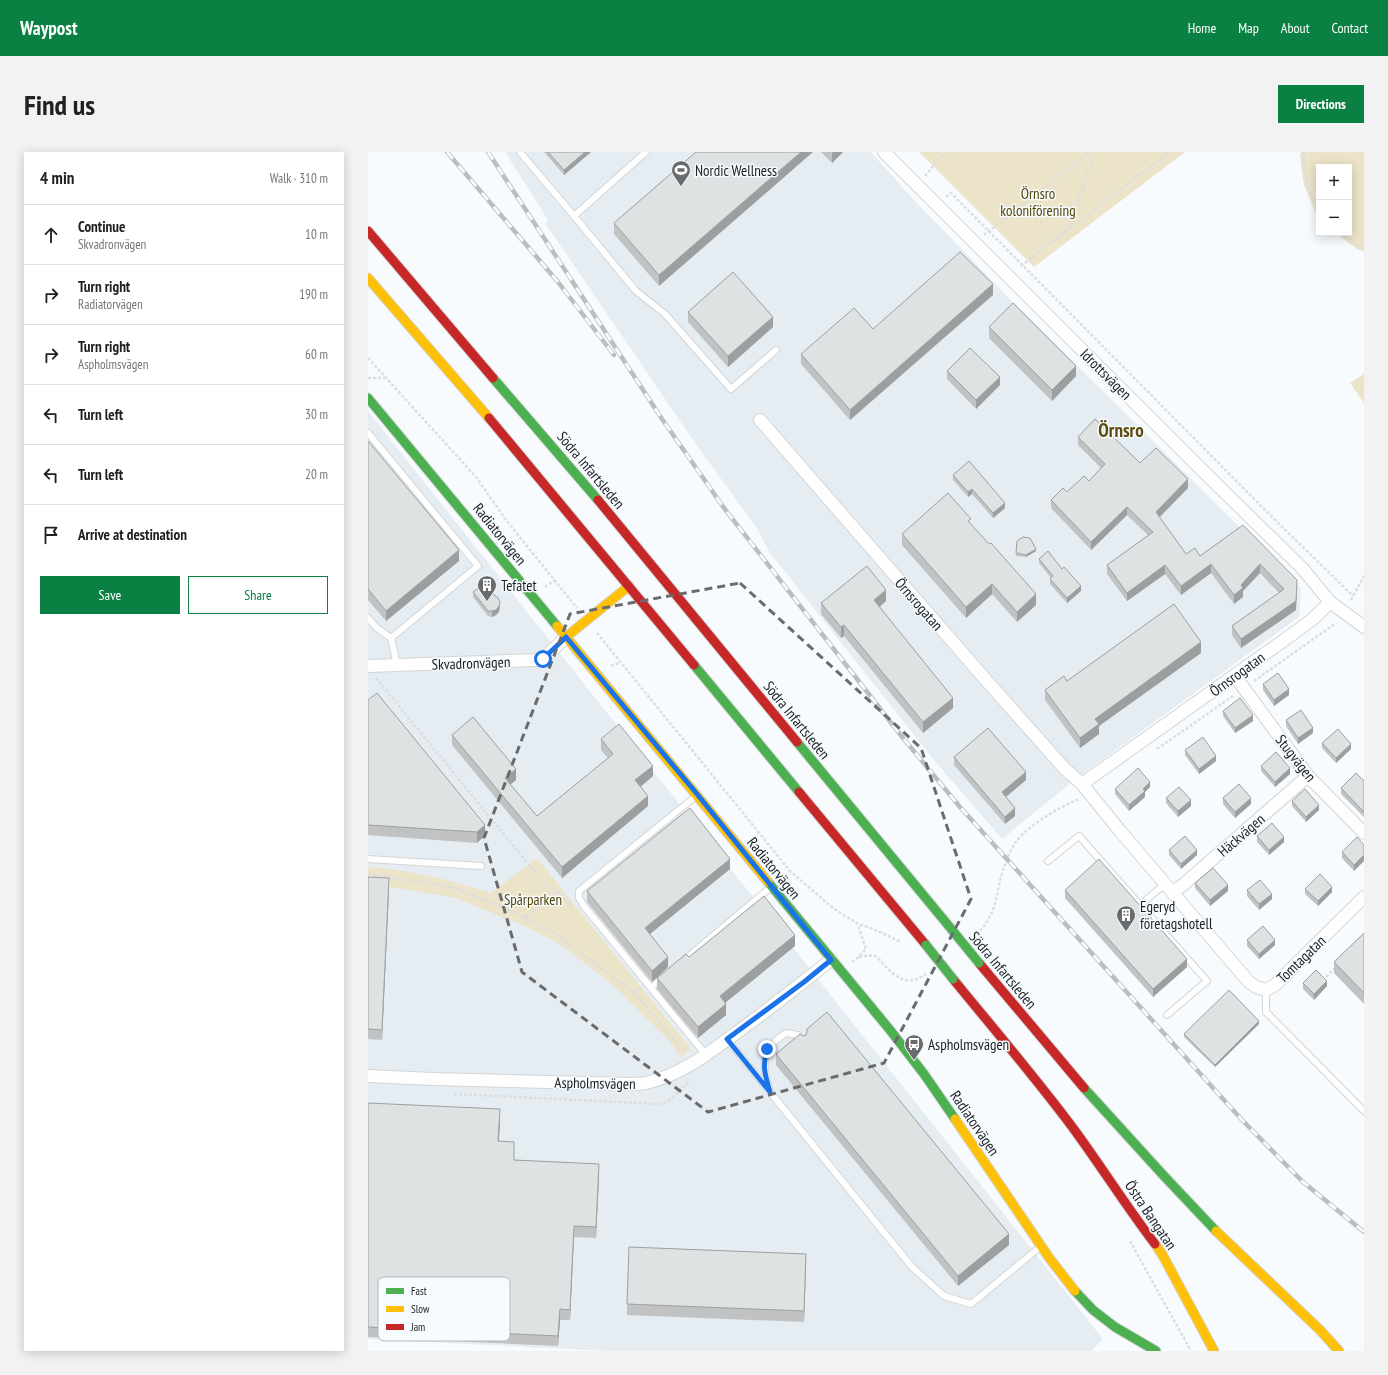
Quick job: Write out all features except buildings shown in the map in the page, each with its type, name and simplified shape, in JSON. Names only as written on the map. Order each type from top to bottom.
[{"type":"main road","name":"Södra Infartsleden","points":[[368,232],[607,511],[1081,1085],[1208,1223],[1320,1330],[1342,1349]]},
{"type":"main road","points":[[368,278],[470,395],[629,586],[566,637]]},
{"type":"main road","name":"Radiatorvägen","points":[[368,398],[697,794],[831,960],[860,993],[924,1074],[1041,1246],[1074,1289],[1093,1310],[1115,1327],[1156,1351]]},
{"type":"main road","name":"Östra Bangatan","points":[[629,586],[926,945],[1072,1127],[1116,1188],[1132,1214],[1162,1254],[1214,1351]]},
{"type":"main road","points":[[1132,1214],[1146,1246]]},
{"type":"street","name":"Idrottsvägen","points":[[884,152],[1195,464],[1303,569],[1330,602],[1364,626]]},
{"type":"street","name":"Örnsrogatan","points":[[760,420],[1065,769],[1082,784],[1169,888]]},
{"type":"street","name":"Örnsrogatan","points":[[1082,784],[1235,676],[1314,618],[1330,602]]},
{"type":"street","name":"Skvadronvägen","points":[[370,670],[397,665],[543,659],[566,637]]},
{"type":"street","name":"Stugvägen","points":[[1235,676],[1308,776],[1364,833]]},
{"type":"street","name":"Häckvägen","points":[[1169,888],[1294,789],[1308,776]]},
{"type":"street","name":"Tomtagatan","points":[[1169,888],[1248,981],[1256,987],[1266,990],[1275,985],[1364,897]]},
{"type":"street","name":"Aspholmsvägen","points":[[368,1076],[627,1084],[645,1083],[661,1078],[706,1055],[831,960]]},
{"type":"lane","points":[[520,152],[636,290],[665,314],[731,389],[776,350]]},
{"type":"lane","points":[[574,216],[646,152]]},
{"type":"lane","points":[[368,433],[478,566],[391,638]]},
{"type":"lane","points":[[368,618],[377,628],[391,638],[397,665]]},
{"type":"lane","points":[[697,794],[579,891],[579,898],[706,1055]]},
{"type":"lane","points":[[1048,862],[1079,836],[1207,981],[1167,1015]]},
{"type":"lane","points":[[368,859],[481,866]]},
{"type":"lane","points":[[674,968],[771,887]]},
{"type":"lane","points":[[1140,905],[1169,888]]},
{"type":"lane","points":[[651,988],[668,973]]},
{"type":"lane","points":[[1266,990],[1266,1012],[1364,1111]]},
{"type":"lane","points":[[770,1092],[764,1073],[764,1059],[767,1049],[786,1033],[798,1035],[803,1042]]},
{"type":"lane","points":[[727,1039],[912,1267],[944,1296],[971,1304],[1041,1246]]},
{"type":"path","points":[[917,186],[933,166],[947,152]]},
{"type":"path","points":[[974,242],[1090,152]]},
{"type":"path","points":[[1069,228],[1095,152]]},
{"type":"path","points":[[1009,277],[1069,228],[1170,152]]},
{"type":"path","points":[[1304,152],[1308,186],[1316,204]]},
{"type":"path","points":[[937,205],[951,193],[1268,514],[1353,596]]},
{"type":"path","points":[[1344,236],[1364,248]]},
{"type":"path","points":[[368,358],[476,477],[506,520],[790,871],[833,908],[858,924],[871,928],[904,943]]},
{"type":"path","points":[[368,378],[386,378]]},
{"type":"path","points":[[544,588],[555,580]]},
{"type":"path","points":[[1156,750],[1337,623]]},
{"type":"path","points":[[370,670],[542,882],[558,891],[573,910]]},
{"type":"path","points":[[978,932],[985,924],[996,903],[1003,871],[1016,842],[1023,834],[1066,804]]},
{"type":"path","points":[[368,874],[451,887],[507,908],[553,932],[634,993],[694,1062]]},
{"type":"path","points":[[524,918],[558,891]]},
{"type":"path","points":[[858,924],[866,949],[859,957],[877,957],[892,973],[899,978],[914,980],[921,978]]},
{"type":"path","points":[[1326,976],[1337,966]]},
{"type":"path","points":[[634,984],[639,990],[634,993]]},
{"type":"path","points":[[1166,1305],[1191,1351]]},
{"type":"highlighted area","points":[[740,583],[921,748],[971,899],[884,1063],[708,1112],[522,972],[484,838],[570,614]]},
{"type":"shaded area","points":[[505,152],[871,152],[912,198],[1008,297],[1301,588],[1299,617],[1073,781],[1002,839],[933,759],[770,553],[756,527],[695,443],[545,223],[548,220]]},
{"type":"shaded area","points":[[368,411],[1103,1339],[1091,1351],[608,1351],[408,1341],[510,1341],[510,1277],[378,1277],[378,1340],[368,1339]]},
{"type":"green space","name":"Örnsro koloniförening","points":[[919,152],[1185,152],[1034,267]]},
{"type":"green space","points":[[1301,152],[1364,152],[1364,252],[1357,249],[1339,236],[1352,236],[1352,164],[1316,164],[1316,214],[1304,185],[1300,156]]},
{"type":"green space","points":[[1364,374],[1364,403],[1350,383]]},
{"type":"green space","name":"Spårparken","points":[[537,858],[691,1049],[681,1057],[667,1038],[614,986],[563,946],[529,928],[456,898],[368,883],[368,867],[384,868],[430,876],[491,893]]},
{"type":"railway","points":[[447,152],[558,282],[614,355]]},
{"type":"railway","points":[[488,152],[662,419],[724,508],[903,738],[960,807],[1242,1120],[1303,1182],[1364,1232]]},
{"type":"traffic: fast","points":[[493,378],[598,500]]},
{"type":"traffic: fast","points":[[368,398],[557,626]]},
{"type":"traffic: fast","points":[[694,665],[799,792]]},
{"type":"traffic: fast","points":[[797,742],[948,925]]},
{"type":"traffic: fast","points":[[768,882],[890,1030],[924,1074],[955,1119]]},
{"type":"traffic: fast","points":[[948,925],[979,963]]},
{"type":"traffic: fast","points":[[926,945],[953,979]]},
{"type":"traffic: fast","points":[[1084,1088],[1216,1231]]},
{"type":"traffic: fast","points":[[1075,1291],[1093,1310],[1115,1327],[1156,1351]]},
{"type":"traffic: slow","points":[[368,278],[489,418]]},
{"type":"traffic: slow","points":[[566,637],[629,586]]},
{"type":"traffic: slow","points":[[557,626],[768,882]]},
{"type":"traffic: slow","points":[[955,1119],[1050,1259],[1075,1291]]},
{"type":"traffic: slow","points":[[1216,1231],[1320,1330],[1339,1351]]},
{"type":"traffic: slow","points":[[1155,1244],[1162,1254],[1214,1351]]},
{"type":"traffic: jam","points":[[368,231],[493,378]]},
{"type":"traffic: jam","points":[[489,418],[694,665]]},
{"type":"traffic: jam","points":[[598,500],[797,742]]},
{"type":"traffic: jam","points":[[799,792],[926,945]]},
{"type":"traffic: jam","points":[[979,963],[1084,1088]]},
{"type":"traffic: jam","points":[[953,979],[1059,1109],[1155,1244]]},
{"type":"place","name":"Nordic Wellness","points":[[681,187]]},
{"type":"place","name":"Tefatet","points":[[487,602]]},
{"type":"place","name":"Egeryd företagshotell","points":[[1126,932]]},
{"type":"place","name":"Aspholmsvägen","points":[[914,1061]]},
{"type":"district","name":"Örnsro","points":[[1121,430]]},
{"type":"route","points":[[543,659],[566,637],[697,794],[831,960],[727,1039],[770,1092],[764,1073],[764,1059],[767,1049]]}]
